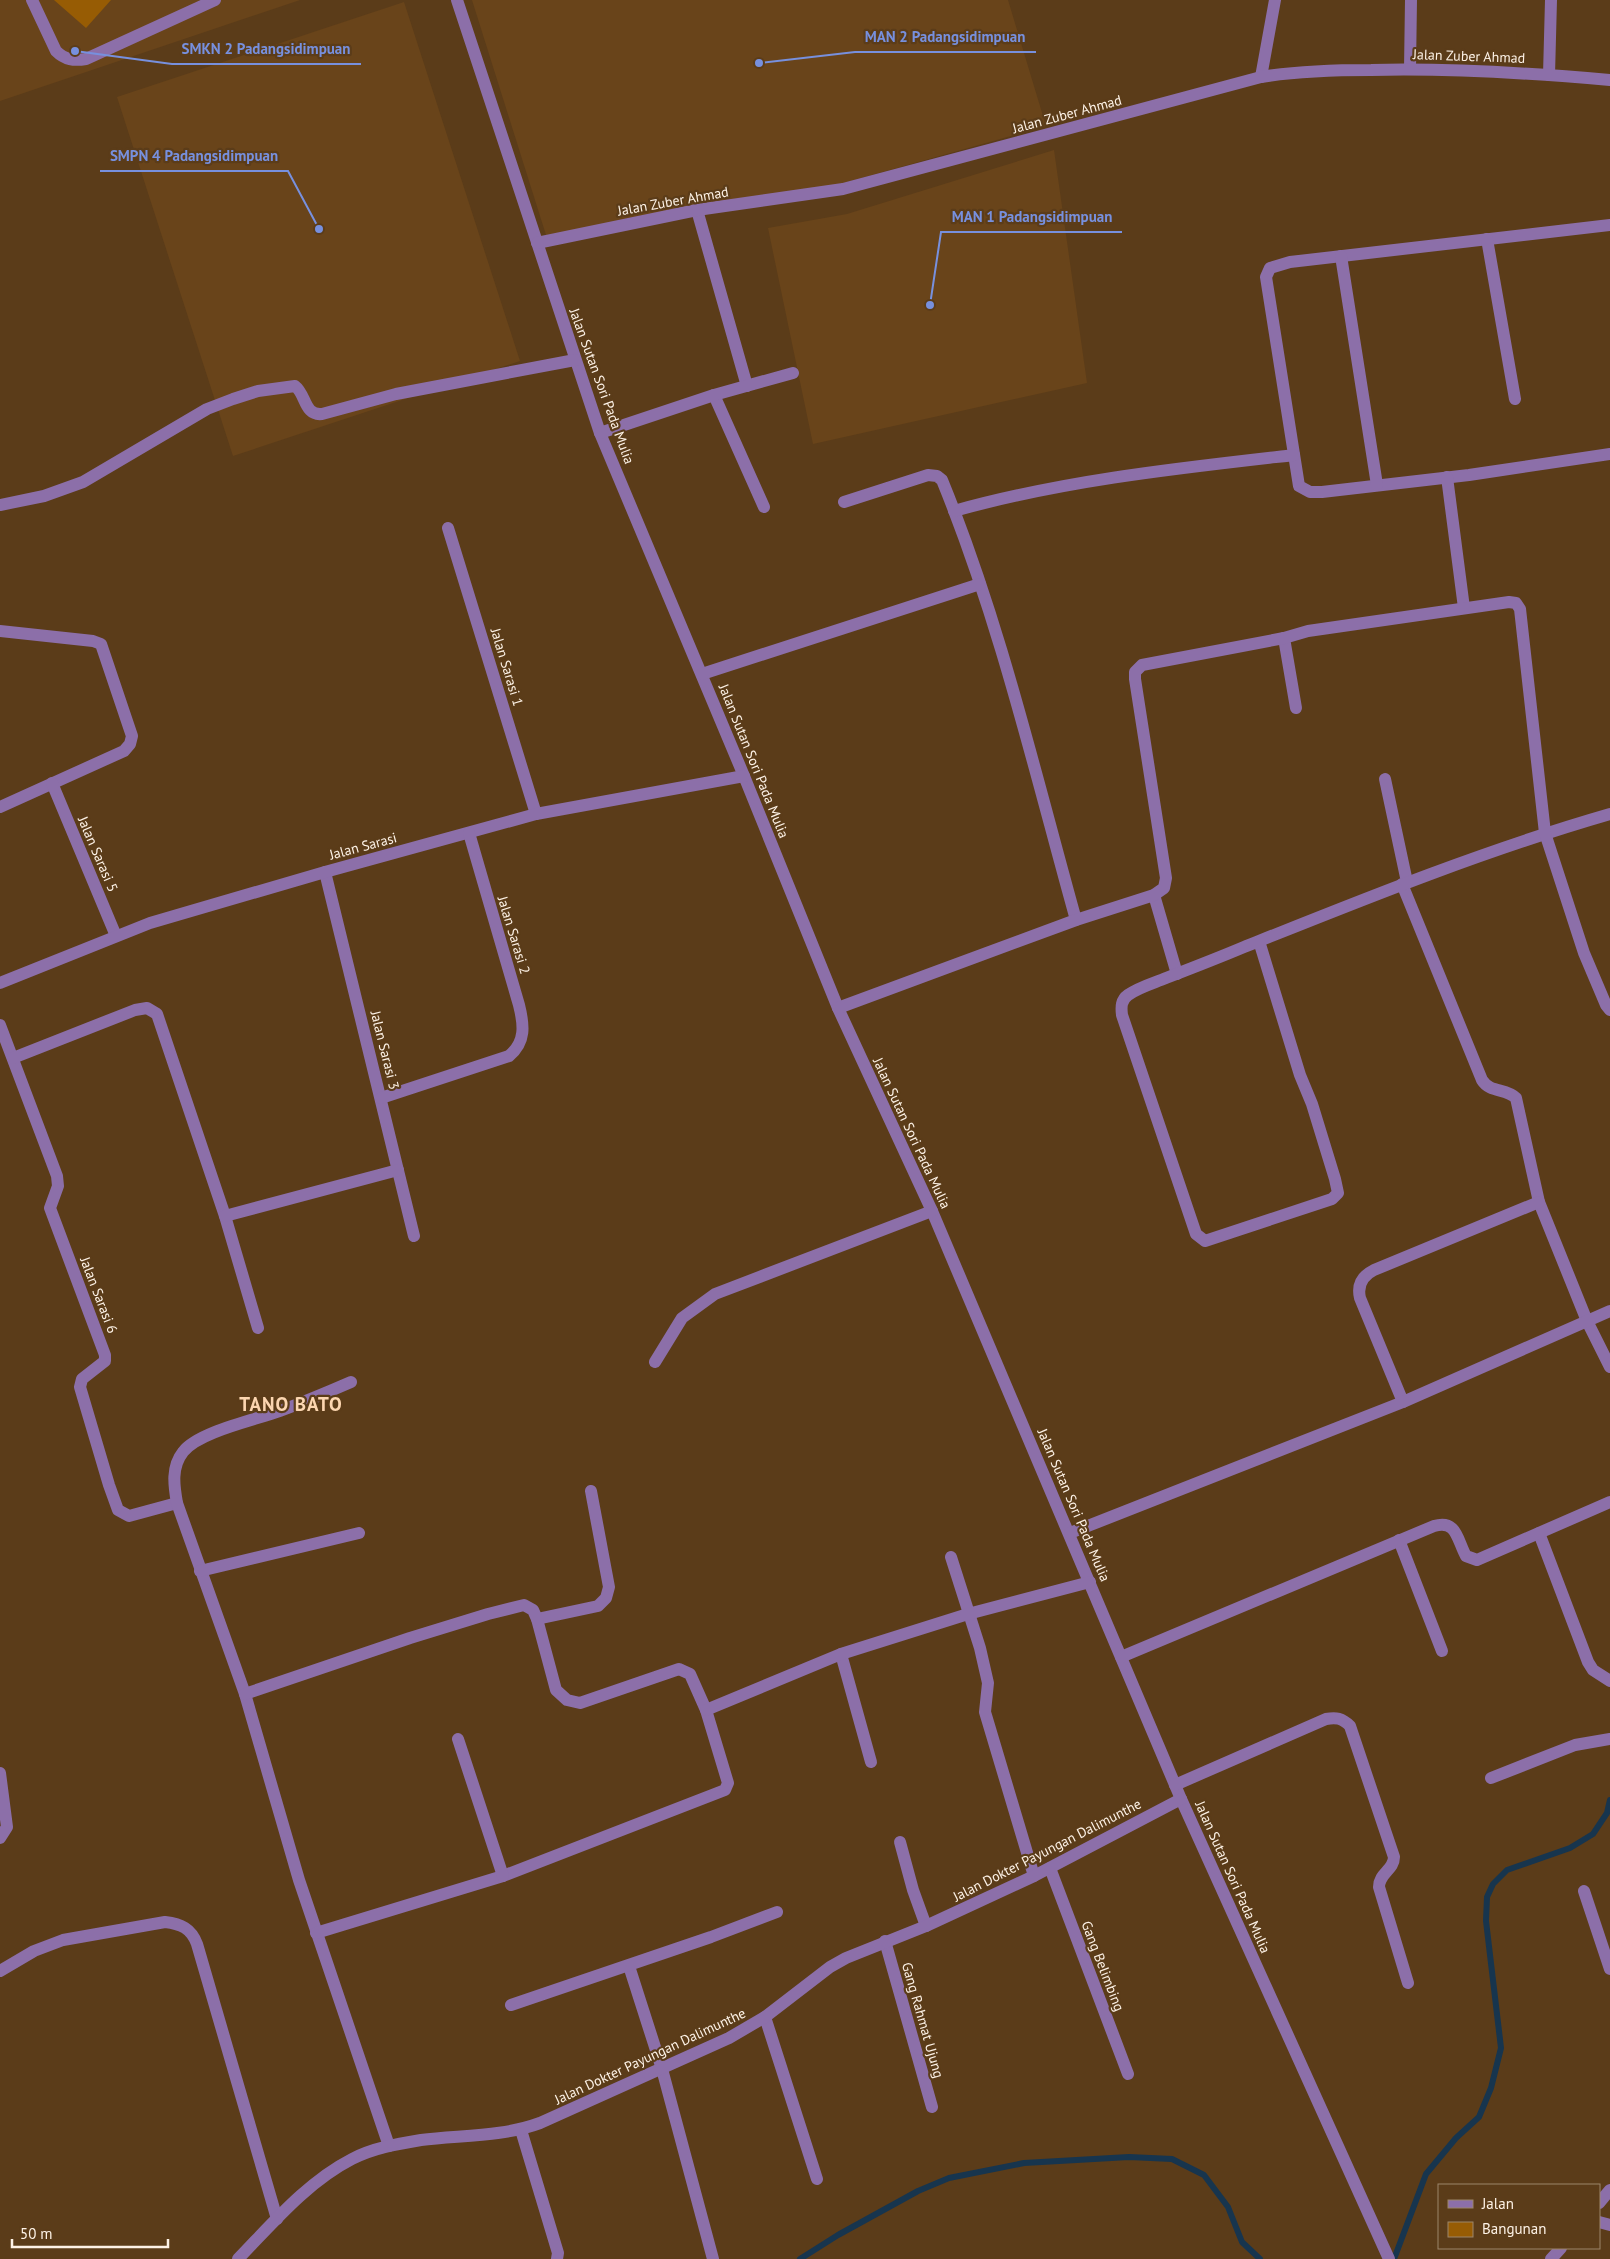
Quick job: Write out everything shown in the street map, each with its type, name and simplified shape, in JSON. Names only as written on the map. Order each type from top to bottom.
[{"type":"street","points":[[32,0],[56,50],[61,56],[76,60],[86,59],[215,0]]},
{"type":"street","name":"Jalan Sutan Sori Pada Mulia","points":[[457,0],[600,433],[702,674],[838,1008],[932,1211],[1070,1533],[1181,1799],[1389,2259]]},
{"type":"street","points":[[1261,77],[1275,0]]},
{"type":"street","points":[[1410,69],[1411,0]]},
{"type":"street","points":[[1549,75],[1551,0]]},
{"type":"street","name":"Jalan Zuber Ahmad","points":[[537,243],[697,210],[843,189],[1261,77],[1311,71],[1410,69],[1501,71],[1610,80]]},
{"type":"street","points":[[697,210],[747,386]]},
{"type":"street","points":[[1610,225],[1340,256],[1275,266],[1270,268],[1267,274],[1267,288],[1294,456],[1300,486],[1306,491],[1322,492],[1447,477],[1610,454]]},
{"type":"street","points":[[1487,239],[1515,399]]},
{"type":"street","points":[[1340,256],[1377,485]]},
{"type":"street","points":[[0,505],[44,496],[82,482],[207,410],[233,398],[295,386],[299,389],[309,410],[314,414],[322,414],[396,394],[575,360]]},
{"type":"street","points":[[600,433],[714,395],[793,373]]},
{"type":"street","points":[[714,395],[764,507]]},
{"type":"street","points":[[954,511],[1057,487],[1094,481],[1159,471],[1294,456]]},
{"type":"street","points":[[844,502],[932,475],[942,480],[980,584],[1013,692],[1076,920]]},
{"type":"street","points":[[1447,477],[1464,608]]},
{"type":"street","name":"Jalan Sarasi 1","points":[[448,528],[536,814]]},
{"type":"street","points":[[702,674],[980,584]]},
{"type":"street","points":[[838,1008],[1076,920],[1154,895],[1164,888],[1166,878],[1135,679],[1135,672],[1142,665],[1284,638],[1308,631],[1516,602],[1520,609],[1545,833],[1584,953],[1602,998],[1610,1010]]},
{"type":"street","points":[[0,631],[93,641],[101,644],[131,731],[130,744],[124,751],[0,807]]},
{"type":"street","points":[[1284,638],[1296,708]]},
{"type":"street","name":"Jalan Sarasi","points":[[0,983],[150,924],[325,872],[536,814],[744,776]]},
{"type":"street","points":[[1386,779],[1405,883],[1482,1080],[1488,1088],[1508,1093],[1516,1098],[1538,1202],[1586,1321],[1610,1367]]},
{"type":"street","name":"Jalan Sarasi 5","points":[[52,783],[116,936]]},
{"type":"street","points":[[1259,941],[1300,1075],[1312,1104],[1338,1193],[1332,1199],[1209,1241],[1201,1240],[1196,1234],[1125,1024],[1121,1006],[1126,996],[1134,991],[1176,974],[1259,941],[1405,883],[1545,833],[1610,814]]},
{"type":"street","name":"Jalan Sarasi 2","points":[[381,1098],[509,1056],[519,1047],[523,1035],[523,1023],[519,1005],[468,833]]},
{"type":"street","name":"Jalan Sarasi 3","points":[[325,872],[414,1236]]},
{"type":"street","points":[[1154,895],[1176,974]]},
{"type":"street","points":[[13,1058],[135,1010],[147,1008],[157,1014],[225,1216],[258,1328]]},
{"type":"street","name":"Jalan Sarasi 6","points":[[0,1025],[57,1176],[58,1186],[50,1208],[105,1355],[105,1361],[82,1379],[80,1387],[109,1486],[118,1510],[129,1516],[177,1503]]},
{"type":"street","points":[[225,1216],[398,1170]]},
{"type":"street","points":[[1403,1402],[1360,1298],[1359,1287],[1364,1277],[1374,1270],[1538,1202]]},
{"type":"street","points":[[655,1362],[682,1318],[715,1294],[932,1211]]},
{"type":"street","points":[[1070,1533],[1403,1402],[1610,1311]]},
{"type":"street","points":[[351,1382],[282,1410],[198,1438],[188,1446],[178,1461],[174,1478],[177,1503],[245,1694],[316,1933],[389,2146]]},
{"type":"street","points":[[537,1619],[598,1606],[608,1594],[609,1587],[591,1491]]},
{"type":"street","points":[[1121,1657],[1434,1526],[1446,1524],[1454,1529],[1466,1556],[1477,1560],[1610,1502]]},
{"type":"street","points":[[200,1571],[359,1533]]},
{"type":"street","points":[[1539,1533],[1588,1662],[1593,1670],[1610,1681]]},
{"type":"street","points":[[1399,1540],[1442,1651]]},
{"type":"street","points":[[951,1557],[980,1648],[988,1683],[985,1712],[1034,1876]]},
{"type":"street","points":[[706,1710],[841,1654],[968,1614],[1090,1582]]},
{"type":"street","points":[[245,1694],[488,1614],[524,1605],[533,1610],[556,1690],[567,1700],[580,1703],[679,1669],[690,1674],[706,1710],[728,1783],[726,1790],[503,1876],[316,1933]]},
{"type":"street","points":[[841,1654],[872,1762]]},
{"type":"street","points":[[1175,1785],[1326,1719],[1344,1720],[1350,1726],[1394,1857],[1392,1867],[1382,1876],[1378,1886],[1408,1983]]},
{"type":"street","points":[[458,1739],[503,1876]]},
{"type":"street","points":[[1491,1778],[1576,1745],[1610,1739]]},
{"type":"street","points":[[0,1773],[7,1822],[6,1831],[0,1838]]},
{"type":"street","name":"Jalan Dokter Payungan Dalimunthe","points":[[238,2259],[312,2186],[352,2159],[389,2146],[453,2136],[520,2130],[662,2069],[729,2038],[765,2017],[830,1967],[846,1958],[926,1926],[1034,1876],[1181,1799]]},
{"type":"street","points":[[900,1842],[913,1890],[926,1926]]},
{"type":"street","name":"Gang Belimbing","points":[[1050,1868],[1128,2074]]},
{"type":"street","points":[[1584,1891],[1610,1969]]},
{"type":"street","points":[[511,2005],[629,1966],[777,1912]]},
{"type":"street","points":[[0,1971],[34,1951],[63,1940],[165,1922],[187,1928],[197,1944],[277,2219]]},
{"type":"street","name":"Gang Rahmat Ujung","points":[[885,1941],[932,2107]]},
{"type":"street","points":[[629,1966],[662,2069],[713,2259]]},
{"type":"street","points":[[765,2017],[817,2179]]},
{"type":"street","points":[[520,2130],[558,2253],[557,2259]]},
{"type":"street","points":[[1600,2202],[1610,2190]]},
{"type":"street","points":[[1551,2259],[1560,2249]]},
{"type":"shaded area","points":[[0,0],[300,0],[0,101]]},
{"type":"shaded area","points":[[472,0],[1008,0],[1046,126],[840,184],[546,235]]},
{"type":"shaded area","points":[[404,2],[520,361],[233,456],[117,97]]},
{"type":"shaded area","points":[[1054,150],[1087,383],[813,444],[768,228],[847,214]]},
{"type":"building","points":[[54,0],[111,0],[86,28]]},
{"type":"waterway","points":[[1394,2259],[1426,2174],[1456,2138],[1479,2117],[1491,2088],[1501,2048],[1486,1921],[1487,1897],[1493,1884],[1507,1870],[1570,1848],[1593,1834],[1607,1813],[1610,1800]]},
{"type":"waterway","points":[[800,2259],[838,2235],[918,2191],[949,2178],[1024,2163],[1129,2157],[1172,2159],[1204,2175],[1228,2207],[1242,2242],[1260,2259]]},
{"type":"place","name":"SMKN 2 Padangsidimpuan","points":[[75,51]]},
{"type":"place","name":"MAN 2 Padangsidimpuan","points":[[759,63]]},
{"type":"place","name":"SMPN 4 Padangsidimpuan","points":[[319,229]]},
{"type":"place","name":"MAN 1 Padangsidimpuan","points":[[930,305]]},
{"type":"district","name":"TANO BATO","points":[[291,1404]]}]
